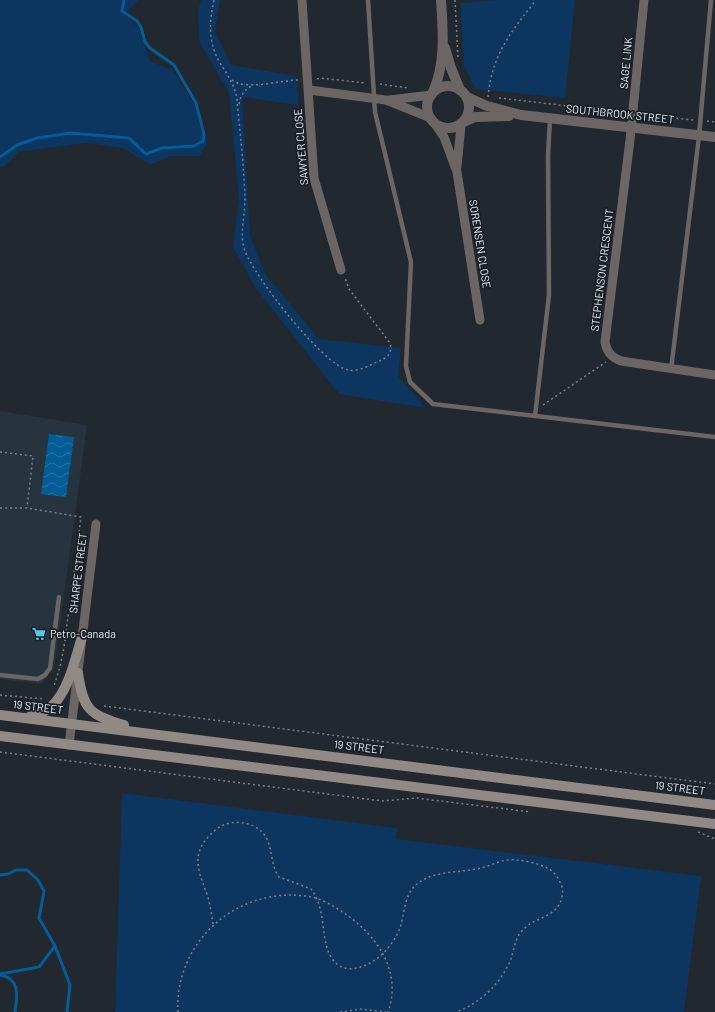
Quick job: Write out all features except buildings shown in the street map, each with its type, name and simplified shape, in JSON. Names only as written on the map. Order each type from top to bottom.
[{"type":"main road","points":[[27,718],[45,711],[52,706],[60,696],[70,674],[82,637]]},
{"type":"main road","points":[[78,673],[83,699],[90,710],[107,720],[151,733]]},
{"type":"main road","name":"19 STREET","points":[[0,715],[715,805]]},
{"type":"main road","points":[[0,736],[704,822],[715,825]]},
{"type":"street","name":"SAWYER CLOSE","points":[[302,0],[314,178],[341,270]]},
{"type":"street","points":[[433,121],[427,104],[441,69],[443,41],[441,0]]},
{"type":"street","name":"SAGE LINK","points":[[632,128],[644,0]]},
{"type":"street","points":[[309,90],[386,100],[449,128],[462,123],[469,110],[464,94],[451,68],[443,41]]},
{"type":"street","points":[[386,100],[432,94],[443,87],[453,87],[464,94]]},
{"type":"street","name":"SOUTHBROOK STREET","points":[[464,94],[487,106],[521,115]]},
{"type":"street","name":"SOUTHBROOK STREET","points":[[462,123],[475,117],[521,115],[715,137]]},
{"type":"street","name":"SORENSEN CLOSE","points":[[433,121],[444,137],[457,172],[480,320]]},
{"type":"street","name":"SORENSEN CLOSE","points":[[457,172],[462,123]]},
{"type":"street","name":"STEPHENSON CRESCENT","points":[[612,357],[607,350],[605,342],[632,128]]},
{"type":"street","points":[[612,357],[621,361],[671,370],[715,375]]},
{"type":"street","name":"SHARPE STREET","points":[[69,745],[96,524]]},
{"type":"lane","points":[[368,0],[375,112],[411,262],[406,366],[410,382],[433,404],[715,437]]},
{"type":"lane","points":[[671,370],[699,136],[711,0]]},
{"type":"lane","points":[[535,416],[549,295],[548,156],[550,118]]},
{"type":"lane","points":[[0,675],[38,679],[45,675],[50,668],[59,597]]},
{"type":"path","points":[[214,0],[210,21],[211,41],[220,63],[230,78],[236,93],[238,107],[245,200],[243,243],[246,254],[255,271],[312,344],[341,367],[349,370],[357,370],[382,360],[388,356],[392,349],[390,343],[349,289],[341,270]]},
{"type":"path","points":[[455,0],[459,60]]},
{"type":"path","points":[[482,95],[488,97],[490,77],[499,51],[536,0]]},
{"type":"path","points":[[230,78],[238,83],[256,85]]},
{"type":"path","points":[[238,107],[243,92],[248,87],[299,80]]},
{"type":"path","points":[[496,98],[620,112],[622,115]]},
{"type":"path","points":[[644,117],[646,115],[715,122]]},
{"type":"path","points":[[536,410],[612,357]]},
{"type":"path","points":[[0,452],[33,456],[27,508]]},
{"type":"path","points":[[0,508],[27,508],[81,517],[64,647],[54,687]]},
{"type":"path","points":[[0,695],[46,699]]},
{"type":"path","points":[[103,706],[715,784]]},
{"type":"path","points":[[0,752],[382,801],[416,798],[534,812]]},
{"type":"path","points":[[214,924],[200,876],[198,857],[202,844],[207,838],[226,824],[239,822],[258,828],[266,837],[273,864],[279,877],[307,886],[313,892],[322,912],[329,953],[337,964],[348,969],[362,967],[383,953],[395,938],[413,888],[430,876],[479,868],[508,860],[536,864],[550,870],[556,876],[562,887],[559,906],[554,912],[522,930],[506,970],[488,993],[477,1002],[456,1012]]},
{"type":"path","points":[[698,832],[715,839]]},
{"type":"path","points":[[178,1012],[179,990],[184,969],[194,947],[214,924],[236,908],[247,903],[267,898],[292,895],[317,899],[350,917],[366,931],[383,953],[391,975],[392,984],[392,995],[387,1012],[361,1009],[340,1012]]},
{"type":"shaded area","points":[[0,0],[138,0],[125,14],[139,29],[150,61],[172,70],[197,108],[208,142],[200,156],[170,156],[150,165],[123,148],[86,143],[18,152],[5,166],[0,168]]},
{"type":"shaded area","points":[[201,0],[220,0],[215,32],[231,65],[296,76],[299,105],[242,97],[250,236],[266,275],[319,339],[401,348],[398,376],[426,408],[339,394],[255,287],[233,247],[239,199],[229,93],[199,41],[198,11]]},
{"type":"shaded area","points":[[496,0],[575,0],[565,98],[476,89],[464,66],[460,3]]},
{"type":"shaded area","points":[[0,411],[87,425],[54,668],[41,684],[0,679]]},
{"type":"shaded area","points":[[122,793],[397,828],[396,839],[701,876],[684,1012],[115,1012]]},
{"type":"water","points":[[49,434],[74,437],[66,497],[41,494]]},
{"type":"waterway","points":[[0,157],[17,145],[37,138],[71,133],[129,138],[146,154],[162,148],[194,146],[203,141],[204,134],[196,103],[174,65],[150,48],[145,42],[141,27],[137,21],[122,11],[124,0]]},
{"type":"waterway","points":[[0,875],[8,874],[16,870],[27,870],[38,880],[44,891],[39,918],[55,946],[70,985],[67,1012]]},
{"type":"waterway","points":[[0,974],[39,967],[55,946]]},
{"type":"waterway","points":[[0,975],[7,977],[15,984],[17,994],[15,1012]]},
{"type":"place","name":"Petro-Canada","points":[[39,634]]}]
